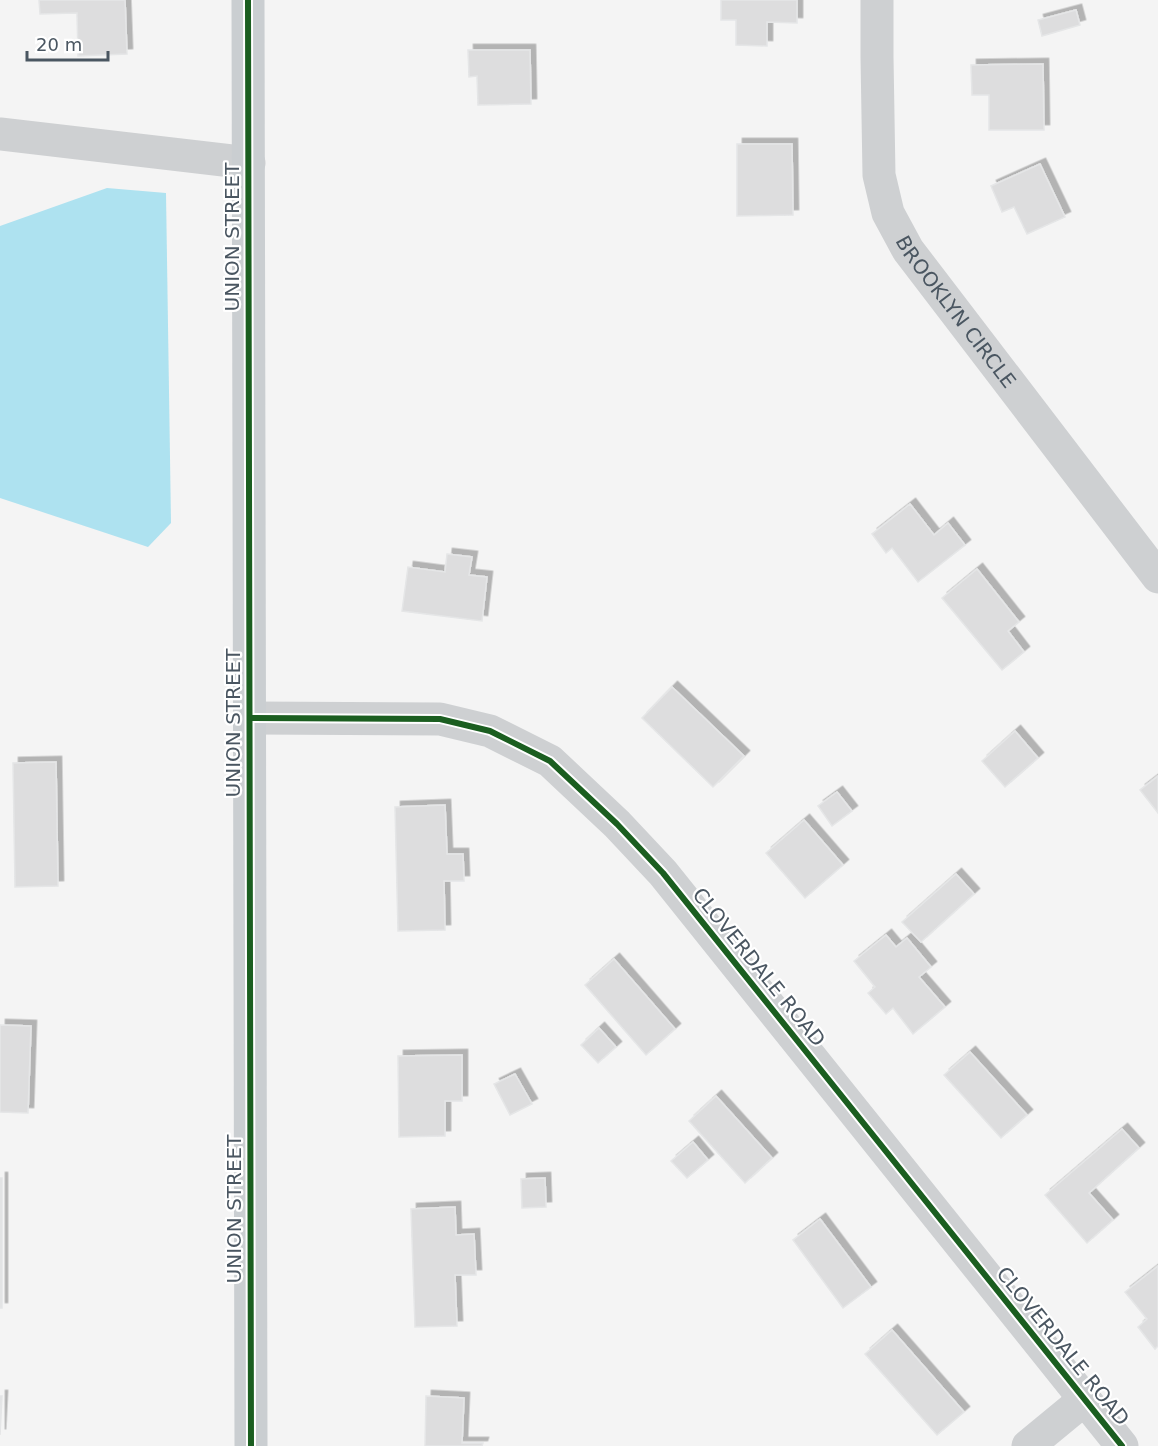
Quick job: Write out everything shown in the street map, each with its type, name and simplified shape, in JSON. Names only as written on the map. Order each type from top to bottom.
[{"type":"main road","name":"UNION STREET","points":[[248,0],[251,1446]]},
{"type":"street","name":"BROOKLYN CIRCLE","points":[[877,0],[879,175],[888,213],[908,250],[1158,577]]},
{"type":"street","points":[[0,134],[249,163]]},
{"type":"street","name":"CLOVERDALE ROAD","points":[[250,718],[440,719],[490,731],[550,761],[617,824],[663,873],[1122,1446]]},
{"type":"street","points":[[1028,1446],[1085,1399]]},
{"type":"water","points":[[107,188],[166,193],[171,523],[148,547],[0,498],[0,226]]},
{"type":"building","points":[[39,0],[125,0],[127,54],[78,56],[77,13],[40,14]]},
{"type":"building","points":[[721,0],[797,0],[797,23],[767,22],[767,46],[736,45],[736,20],[721,20]]},
{"type":"building","points":[[1076,10],[1080,25],[1042,36],[1038,20]]},
{"type":"building","points":[[468,50],[530,50],[531,104],[478,105],[477,76],[469,77]]},
{"type":"building","points":[[1043,64],[1044,130],[989,130],[989,95],[972,95],[971,65]]},
{"type":"building","points":[[737,144],[792,144],[793,215],[737,216]]},
{"type":"building","points":[[1040,164],[1065,217],[1027,234],[1014,207],[1002,212],[991,186]]},
{"type":"building","points":[[910,504],[934,535],[948,523],[965,545],[918,582],[892,548],[886,553],[872,534]]},
{"type":"building","points":[[447,554],[472,557],[469,575],[487,577],[482,621],[402,611],[408,567],[445,572]]},
{"type":"building","points":[[977,569],[1019,622],[1008,631],[1024,652],[1002,670],[942,598]]},
{"type":"building","points":[[672,687],[744,756],[713,787],[642,718]]},
{"type":"building","points":[[1015,731],[1038,758],[1005,787],[982,761]]},
{"type":"building","points":[[56,762],[58,886],[15,887],[13,763]]},
{"type":"building","points":[[1158,776],[1158,813],[1140,790]]},
{"type":"building","points":[[837,792],[852,811],[832,826],[818,806]]},
{"type":"building","points":[[445,805],[447,854],[463,854],[464,881],[444,881],[445,930],[398,931],[395,807]]},
{"type":"building","points":[[804,820],[843,865],[805,898],[766,853]]},
{"type":"building","points":[[956,874],[974,894],[921,942],[902,922]]},
{"type":"building","points":[[886,935],[896,947],[907,938],[931,967],[919,977],[945,1007],[913,1034],[893,1008],[886,1014],[868,993],[875,987],[854,961]]},
{"type":"building","points":[[614,959],[675,1029],[646,1055],[585,985]]},
{"type":"building","points":[[0,1025],[31,1026],[28,1113],[0,1112]]},
{"type":"building","points":[[599,1028],[616,1047],[598,1063],[581,1045]]},
{"type":"building","points":[[970,1052],[1027,1115],[1001,1138],[944,1075]]},
{"type":"building","points":[[462,1055],[462,1101],[445,1101],[445,1136],[399,1137],[398,1056]]},
{"type":"building","points":[[515,1074],[532,1104],[510,1115],[494,1084]]},
{"type":"building","points":[[716,1096],[772,1158],[745,1183],[689,1121]]},
{"type":"building","points":[[1122,1129],[1139,1148],[1089,1193],[1113,1220],[1087,1243],[1045,1195]]},
{"type":"building","points":[[693,1142],[708,1160],[687,1178],[671,1161]]},
{"type":"building","points":[[0,1178],[2,1178],[2,1308],[0,1308]]},
{"type":"building","points":[[545,1178],[546,1207],[522,1208],[521,1179]]},
{"type":"building","points":[[455,1207],[456,1235],[474,1234],[476,1275],[455,1275],[457,1326],[415,1327],[411,1209]]},
{"type":"building","points":[[820,1219],[871,1287],[843,1308],[793,1240]]},
{"type":"building","points":[[1158,1266],[1158,1346],[1155,1349],[1138,1327],[1147,1319],[1125,1292]]},
{"type":"building","points":[[892,1330],[964,1412],[937,1435],[865,1354]]},
{"type":"building","points":[[0,1396],[2,1396],[0,1435]]},
{"type":"building","points":[[426,1396],[464,1398],[462,1443],[483,1443],[482,1446],[425,1446]]},
{"type":"cycle path","points":[[248,0],[251,1446]]},
{"type":"cycle path","points":[[250,718],[440,719],[490,731],[550,761],[617,824],[663,873],[1122,1446]]}]
